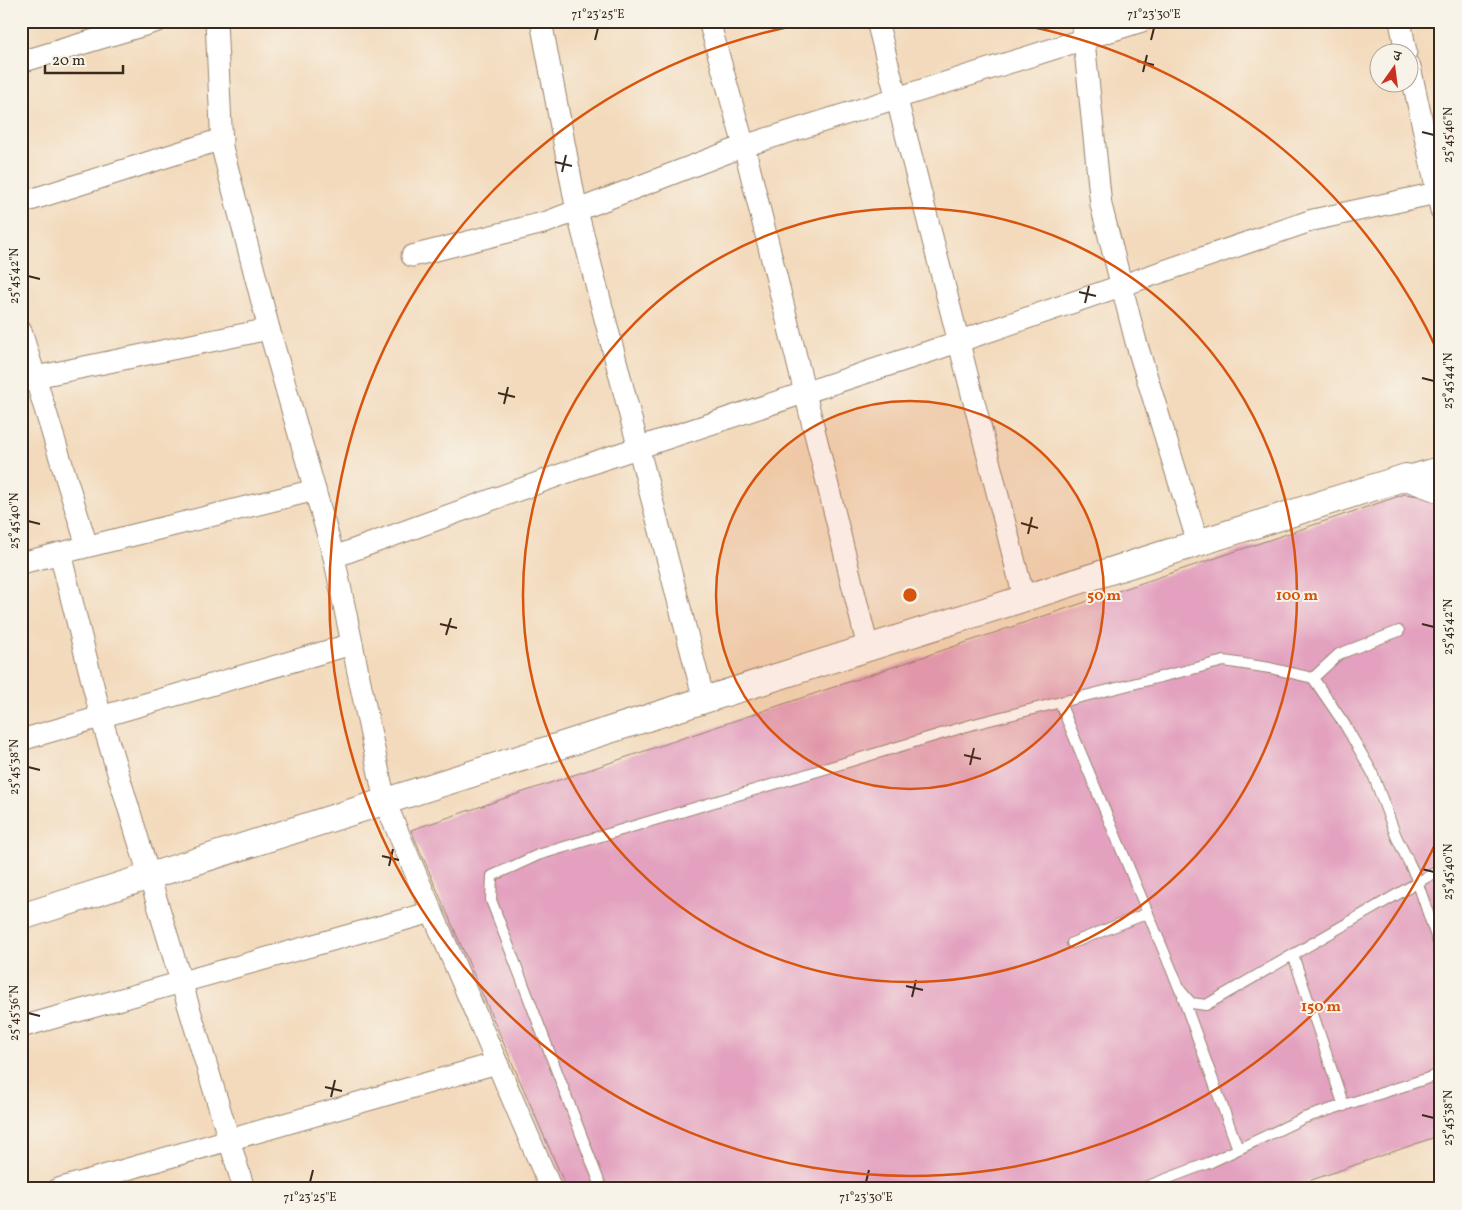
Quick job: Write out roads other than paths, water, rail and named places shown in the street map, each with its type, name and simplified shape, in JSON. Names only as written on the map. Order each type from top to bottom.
[{"type":"street","points":[[21,62],[158,21]]},
{"type":"street","points":[[216,21],[222,147],[269,329],[334,557],[385,802],[551,1189]]},
{"type":"street","points":[[541,21],[577,211],[704,700]]},
{"type":"street","points":[[709,21],[744,146],[868,648]]},
{"type":"street","points":[[877,21],[1024,598]]},
{"type":"street","points":[[412,256],[547,222],[744,146],[897,98],[1083,30],[1142,21]]},
{"type":"street","points":[[1400,21],[1404,42]]},
{"type":"street","points":[[1083,30],[1102,205],[1136,342],[1198,543]]},
{"type":"street","points":[[334,557],[638,447],[959,341],[1313,220],[1440,199],[1416,92]]},
{"type":"street","points":[[21,203],[222,139]]},
{"type":"street","points":[[28,378],[269,329]]},
{"type":"street","points":[[21,331],[28,378],[87,546]]},
{"type":"street","points":[[21,918],[1441,467]]},
{"type":"street","points":[[1406,477],[1441,490]]},
{"type":"street","points":[[21,562],[315,490]]},
{"type":"street","points":[[60,553],[101,717],[244,1189]]},
{"type":"street","points":[[21,740],[352,644]]},
{"type":"street","points":[[21,1027],[432,912]]},
{"type":"street","points":[[58,1189],[497,1062]]},
{"type":"lane","points":[[1313,678],[1338,654],[1399,631]]},
{"type":"lane","points":[[602,1189],[491,900],[492,876],[538,855],[965,727],[1224,661],[1270,668],[1313,678],[1345,725],[1372,772],[1396,836],[1417,883],[1441,951]]},
{"type":"lane","points":[[1060,703],[1180,990],[1238,1149]]},
{"type":"lane","points":[[1180,990],[1191,1003],[1206,1005],[1441,869]]},
{"type":"lane","points":[[1072,943],[1148,913]]},
{"type":"lane","points":[[1293,955],[1344,1106]]},
{"type":"lane","points":[[1140,1189],[1211,1162],[1304,1118],[1441,1074]]}]
